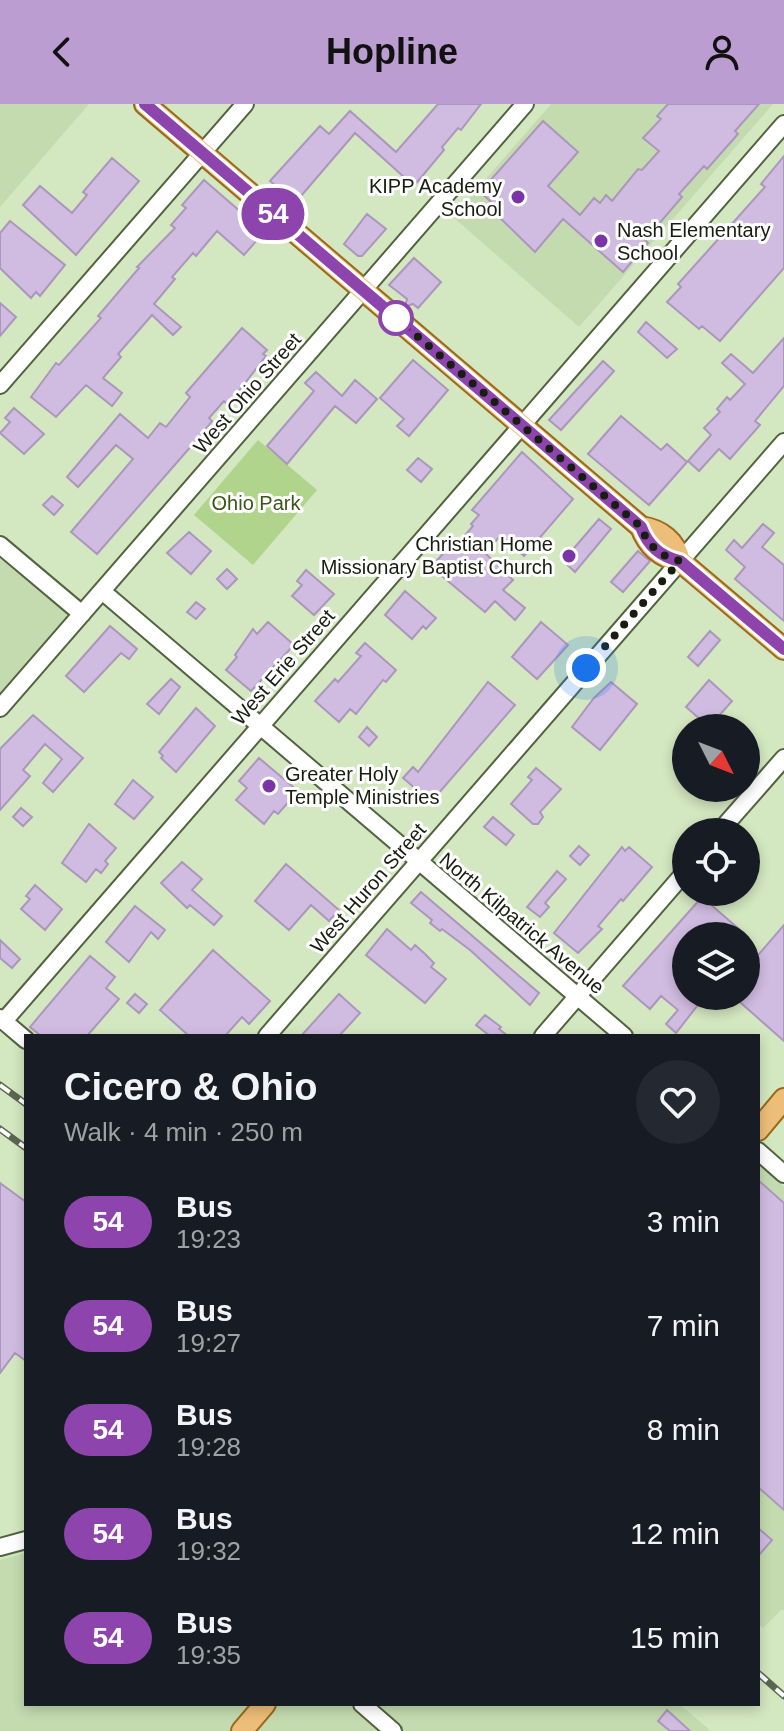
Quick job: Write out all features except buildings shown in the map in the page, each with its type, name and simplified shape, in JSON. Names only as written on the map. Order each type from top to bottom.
[{"type":"main road","points":[[145,104],[641,527],[646,540],[660,553],[666,558],[680,561],[784,649]]},
{"type":"main road","points":[[760,1128],[784,1099]]},
{"type":"main road","points":[[242,1731],[263,1706]]},
{"type":"street","points":[[0,385],[245,104]]},
{"type":"street","name":"West Ohio Street","points":[[0,708],[525,104]]},
{"type":"street","name":"West Erie Street","points":[[2,1020],[784,124]]},
{"type":"street","name":"West Huron Street","points":[[269,1034],[784,442]]},
{"type":"street","points":[[0,545],[82,614]]},
{"type":"street","name":"North Kilpatrick Avenue","points":[[102,591],[622,1034]]},
{"type":"street","points":[[731,818],[784,758]]},
{"type":"street","points":[[545,1034],[672,887]]},
{"type":"street","points":[[2,1020],[24,1038]]},
{"type":"street","points":[[760,1153],[784,1174]]},
{"type":"street","points":[[0,1547],[24,1541]]},
{"type":"street","points":[[364,1706],[393,1731]]},
{"type":"shaded area","points":[[0,104],[89,104],[0,207]]},
{"type":"shaded area","name":"Nash Elementary School","points":[[551,104],[773,104],[579,327],[453,217]]},
{"type":"shaded area","points":[[0,555],[72,615],[0,701]]},
{"type":"shaded area","points":[[760,1166],[784,1187],[784,1611],[782,1609],[763,1628],[760,1626]]},
{"type":"shaded area","points":[[24,1554],[24,1706],[681,1706],[711,1731],[0,1731],[0,1560]]},
{"type":"green space","name":"Ohio Park","points":[[258,440],[317,490],[253,565],[194,515]]},
{"type":"railway","points":[[0,1085],[24,1103]]},
{"type":"railway","points":[[0,1129],[24,1147]]},
{"type":"railway","points":[[760,1675],[784,1696]]},
{"type":"bus line","name":"54","points":[[145,104],[641,527],[646,540],[660,553],[666,558],[680,561],[784,649]]},
{"type":"place","name":"KIPP Academy School","points":[[518,197]]},
{"type":"place","name":"Nash Elementary School","points":[[601,241]]},
{"type":"place","name":"Christian Home Missionary Baptist Church","points":[[569,556]]},
{"type":"place","name":"Greater Holy Temple Ministries","points":[[269,786]]},
{"type":"route","points":[[396,318],[641,527],[646,540],[660,553],[666,558],[680,561],[586,668]]}]
